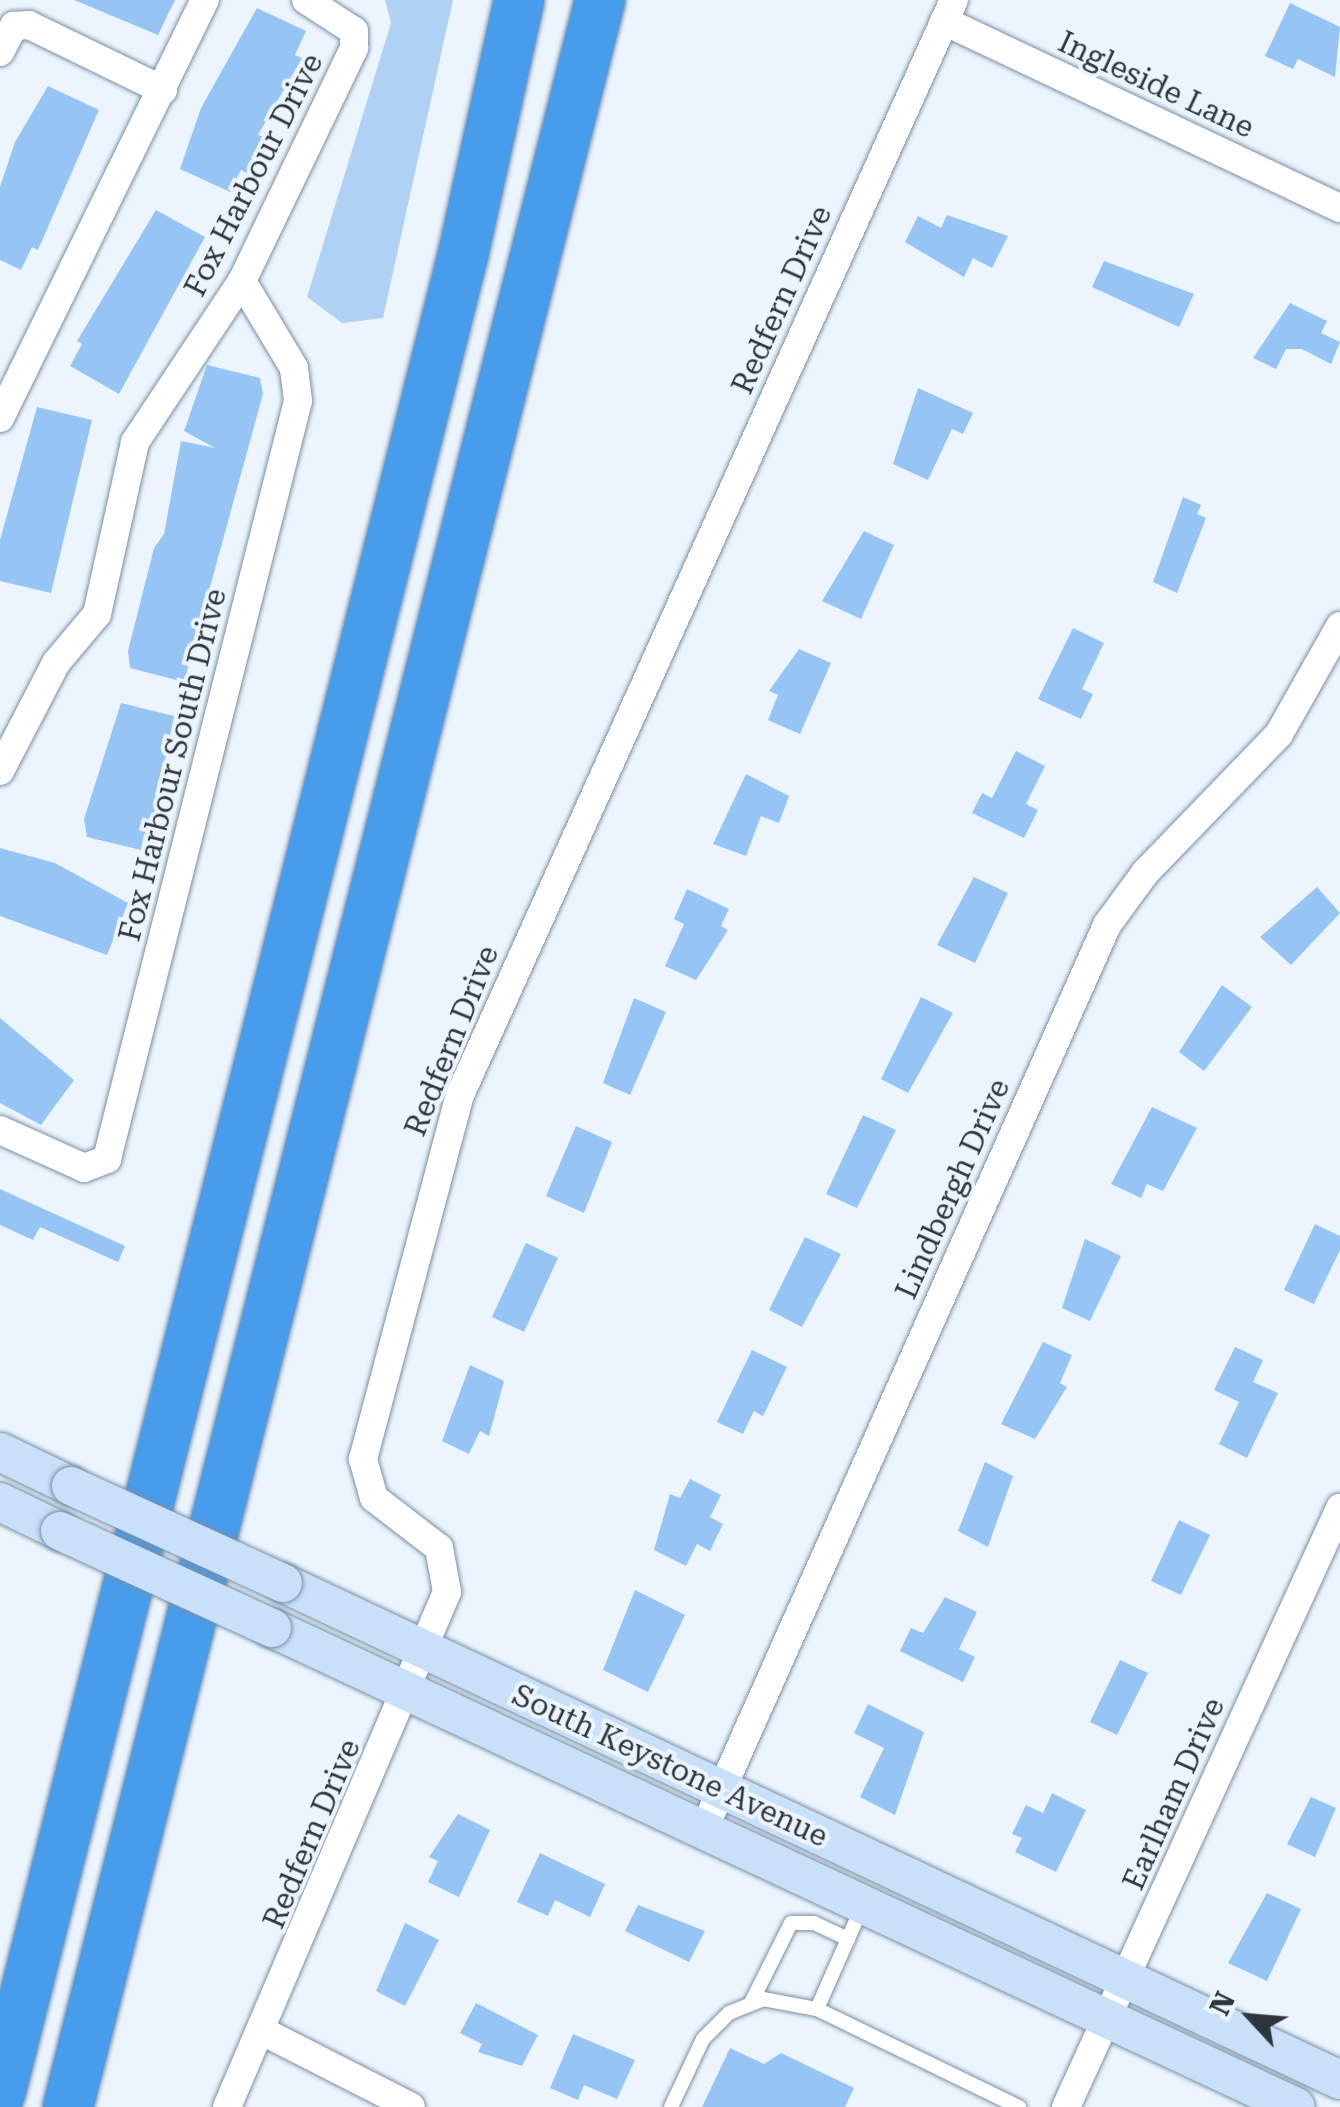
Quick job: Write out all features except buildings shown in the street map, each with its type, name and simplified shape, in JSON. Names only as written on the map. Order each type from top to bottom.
[{"type":"highway","points":[[0,2094],[453,293],[519,0]]},
{"type":"highway","points":[[68,2107],[600,0]]},
{"type":"main road","name":"South Keystone Avenue","points":[[0,1452],[1340,2080]]},
{"type":"main road","name":"South Keystone Avenue","points":[[0,1502],[1296,2107]]},
{"type":"street","points":[[0,418],[205,0]]},
{"type":"street","name":"Fox Harbour Drive","points":[[0,771],[56,664],[97,614],[135,442],[242,281],[354,48],[354,31],[306,0]]},
{"type":"street","name":"Ingleside Lane","points":[[949,11],[1340,208]]},
{"type":"street","name":"Redfern Drive","points":[[227,2107],[408,1692],[448,1570],[427,1536],[374,1498],[364,1459],[460,1094],[949,11]]},
{"type":"street","points":[[0,52],[10,30],[24,24],[163,90]]},
{"type":"street","name":"Fox Harbour South Drive","points":[[0,1130],[84,1168],[107,1159],[298,401],[294,368],[242,281]]},
{"type":"street","name":"Lindbergh Drive","points":[[704,1830],[1107,925],[1145,874],[1279,734],[1340,626]]},
{"type":"street","name":"Earlham Drive","points":[[1066,2107],[1340,1508]]},
{"type":"street","points":[[262,2032],[412,2107]]},
{"type":"lane","points":[[817,2009],[864,1903]]},
{"type":"lane","points":[[671,2107],[716,2022],[751,2002],[791,1923],[814,1923],[848,1939]]},
{"type":"lane","points":[[751,2002],[817,2009],[1020,2107]]},
{"type":"shaded area","points":[[385,0],[453,0],[383,318],[342,323],[307,297],[391,23]]}]
